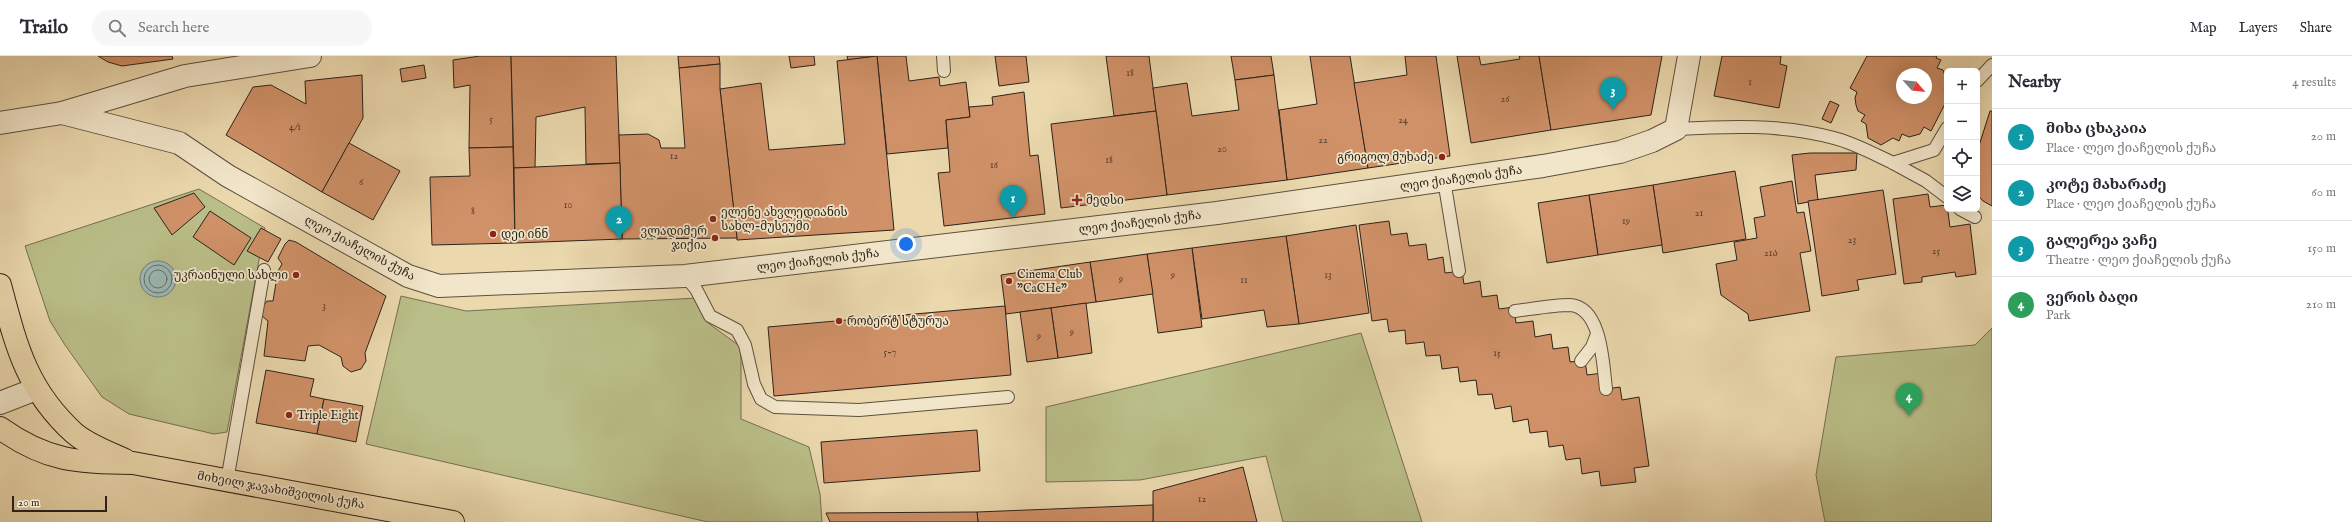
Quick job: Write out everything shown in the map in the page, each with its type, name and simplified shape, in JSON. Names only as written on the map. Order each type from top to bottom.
[{"type":"main road","name":"მიხეილ ჯავახიშვილის ქუჩა","points":[[0,285],[18,352],[27,374],[36,389],[74,433],[96,447],[133,463]]},
{"type":"main road","name":"მიხეილ ჯავახიშვილის ქუჩა","points":[[0,428],[19,441],[43,453],[65,459],[94,463],[133,463],[453,522]]},
{"type":"street","points":[[0,122],[62,113],[185,76],[310,56]]},
{"type":"street","points":[[1676,129],[1689,56]]},
{"type":"street","name":"ლეო ქიაჩელის ქუჩა","points":[[62,113],[179,143],[228,176],[408,276],[439,286],[685,276],[1217,213],[1444,180],[1620,152],[1652,141],[1676,129]]},
{"type":"street","points":[[0,403],[36,389]]},
{"type":"lane","points":[[943,56],[944,71]]},
{"type":"lane","points":[[1980,78],[1992,65]]},
{"type":"lane","points":[[1676,129],[1710,126],[1804,131],[1836,138],[1893,163],[1926,181],[1944,195]]},
{"type":"lane","points":[[1893,163],[1934,150],[1944,133]]},
{"type":"lane","points":[[1444,180],[1459,271]]},
{"type":"lane","points":[[1966,212],[1975,217]]},
{"type":"lane","points":[[227,481],[264,270]]},
{"type":"lane","points":[[685,276],[696,289],[710,316],[737,330],[745,345],[754,384],[760,399],[775,407],[859,410],[1008,397]]},
{"type":"lane","points":[[1515,311],[1570,305],[1581,308],[1591,316],[1597,334],[1606,388]]},
{"type":"lane","points":[[1581,361],[1592,347],[1597,334]]},
{"type":"green space","points":[[199,189],[265,228],[227,432],[214,434],[129,414],[102,397],[50,321],[25,246]]},
{"type":"green space","points":[[401,296],[466,311],[696,298],[708,323],[741,347],[741,419],[809,447],[820,494],[822,522],[708,522],[366,444]]},
{"type":"green space","points":[[1992,328],[1992,522],[1825,522],[1816,475],[1836,357],[1975,345]]},
{"type":"green space","points":[[1361,333],[1422,522],[1283,522],[1266,456],[1140,480],[1046,482],[1046,407]]},
{"type":"water","points":[[162,261],[171,266],[175,272],[175,286],[171,292],[162,297],[154,297],[145,292],[141,286],[140,275],[145,266],[151,262]]},
{"type":"building","points":[[98,56],[172,56],[173,59],[122,66],[108,62]]},
{"type":"building","points":[[480,56],[511,56],[513,147],[469,148],[470,85],[454,88],[453,60]]},
{"type":"building","points":[[511,56],[616,56],[620,163],[586,164],[585,107],[536,117],[535,168],[514,168]]},
{"type":"building","points":[[678,56],[719,56],[720,64],[679,68]]},
{"type":"building","points":[[789,56],[814,56],[815,65],[791,68]]},
{"type":"building","points":[[847,56],[877,56],[848,60]]},
{"type":"building","points":[[877,56],[906,56],[909,81],[939,77],[940,86],[966,82],[970,117],[946,120],[948,148],[887,154]]},
{"type":"building","points":[[877,56],[894,230],[737,240],[720,89],[761,83],[769,150],[845,144],[837,61]]},
{"type":"building","points":[[995,56],[1026,56],[1029,82],[999,86]]},
{"type":"building","points":[[1106,56],[1149,56],[1156,111],[1114,116]]},
{"type":"building","points":[[1231,56],[1271,56],[1274,75],[1235,80]]},
{"type":"building","points":[[1310,56],[1350,56],[1368,168],[1287,180],[1279,110],[1317,104]]},
{"type":"building","points":[[1405,56],[1436,56],[1450,156],[1368,168],[1354,83],[1407,75]]},
{"type":"building","points":[[1457,56],[1479,56],[1481,65],[1520,59],[1519,56],[1539,56],[1551,130],[1471,143]]},
{"type":"building","points":[[1539,56],[1662,56],[1651,115],[1551,130]]},
{"type":"building","points":[[1722,56],[1781,56],[1780,64],[1787,66],[1779,108],[1714,96]]},
{"type":"building","points":[[1867,56],[1937,56],[1936,58],[1941,60],[1937,68],[1943,70],[1944,73],[1944,106],[1931,131],[1924,127],[1920,134],[1909,137],[1902,134],[1899,141],[1893,138],[1881,145],[1868,138],[1866,124],[1861,121],[1865,115],[1858,111],[1856,105],[1855,98],[1857,92],[1850,88]]},
{"type":"building","points":[[720,64],[720,89],[737,238],[622,239],[619,135],[648,134],[659,140],[661,148],[685,148],[679,68]]},
{"type":"building","points":[[424,65],[426,78],[402,82],[400,69]]},
{"type":"building","points":[[362,75],[363,118],[322,192],[226,135],[253,87],[271,85],[306,104],[305,81]]},
{"type":"building","points":[[1274,75],[1287,180],[1167,195],[1153,88],[1187,83],[1192,116],[1239,110],[1235,80]]},
{"type":"building","points":[[1024,92],[1030,156],[1038,155],[1045,214],[944,226],[938,173],[950,172],[946,120],[970,117],[969,107],[993,105],[992,97]]},
{"type":"building","points":[[1830,101],[1839,105],[1831,123],[1822,119]]},
{"type":"building","points":[[1156,111],[1167,195],[1061,208],[1051,124]]},
{"type":"building","points":[[1990,111],[1992,111],[1992,206],[1980,198],[1980,143]]},
{"type":"building","points":[[349,143],[400,171],[373,220],[322,192]]},
{"type":"building","points":[[513,147],[515,243],[432,245],[430,177],[470,176],[469,148]]},
{"type":"building","points":[[1810,153],[1857,153],[1856,170],[1815,175],[1818,200],[1798,204],[1792,155]]},
{"type":"building","points":[[620,163],[622,239],[515,243],[514,168]]},
{"type":"building","points":[[1735,171],[1746,239],[1663,253],[1653,185]]},
{"type":"building","points":[[1792,181],[1797,213],[1804,212],[1811,251],[1800,253],[1810,311],[1749,321],[1748,314],[1721,295],[1716,264],[1737,260],[1734,242],[1757,238],[1754,218],[1765,216],[1760,187]]},
{"type":"building","points":[[1653,185],[1662,245],[1598,255],[1589,195]]},
{"type":"building","points":[[1883,190],[1896,274],[1857,280],[1859,290],[1822,296],[1808,201]]},
{"type":"building","points":[[194,193],[205,207],[172,235],[154,208]]},
{"type":"building","points":[[1928,194],[1930,207],[1944,205],[1944,212],[1948,212],[1950,227],[1970,224],[1976,274],[1956,277],[1955,272],[1922,277],[1922,282],[1904,284],[1893,199]]},
{"type":"building","points":[[1589,195],[1598,255],[1547,263],[1538,203]]},
{"type":"building","points":[[210,211],[251,238],[234,265],[193,237]]},
{"type":"building","points":[[1389,221],[1391,235],[1407,233],[1409,246],[1426,244],[1428,260],[1443,257],[1445,273],[1462,271],[1464,284],[1480,281],[1482,297],[1497,295],[1499,309],[1514,307],[1516,323],[1533,321],[1535,337],[1551,334],[1553,349],[1568,347],[1570,362],[1585,360],[1587,375],[1603,373],[1606,389],[1620,387],[1622,400],[1639,397],[1649,466],[1634,468],[1636,482],[1601,486],[1599,471],[1582,474],[1580,458],[1566,460],[1563,445],[1549,447],[1547,431],[1530,433],[1528,419],[1513,422],[1511,406],[1495,409],[1492,394],[1478,395],[1476,380],[1460,382],[1458,367],[1442,369],[1440,355],[1426,356],[1424,342],[1406,344],[1405,330],[1389,332],[1387,319],[1372,321],[1359,225]]},
{"type":"building","points":[[1356,225],[1369,313],[1299,324],[1286,236]]},
{"type":"building","points":[[261,228],[281,239],[268,262],[247,251]]},
{"type":"building","points":[[1286,236],[1299,324],[1267,327],[1264,310],[1202,319],[1192,248]]},
{"type":"building","points":[[289,240],[296,242],[386,296],[365,353],[366,361],[361,369],[351,372],[343,366],[341,357],[319,345],[308,346],[305,361],[264,356],[268,321],[262,316],[262,308],[267,301],[273,301],[278,271],[282,264],[278,258],[285,244]]},
{"type":"building","points":[[1192,248],[1202,327],[1158,333],[1147,254]]},
{"type":"building","points":[[1147,254],[1153,294],[1096,302],[1090,262]]},
{"type":"building","points":[[1090,262],[1096,302],[1006,314],[1001,275]]},
{"type":"building","points":[[1086,303],[1092,353],[1058,358],[1051,308]]},
{"type":"building","points":[[1005,306],[1011,375],[774,396],[768,327]]},
{"type":"building","points":[[1051,308],[1058,358],[1027,362],[1020,312]]},
{"type":"building","points":[[266,370],[314,379],[310,396],[324,399],[317,434],[256,423]]},
{"type":"building","points":[[324,399],[363,406],[356,442],[317,434]]},
{"type":"building","points":[[977,430],[980,471],[824,483],[821,442]]},
{"type":"building","points":[[1243,467],[1257,522],[1153,522],[1153,491]]},
{"type":"building","points":[[1153,505],[1153,522],[978,522],[977,512]]},
{"type":"building","points":[[977,512],[978,522],[830,522],[826,513]]},
{"type":"place","name":"გალერეა ვაჩე","points":[[1613,110]]},
{"type":"place","name":"გრიგოლ მუხაძე","points":[[1442,157]]},
{"type":"place","name":"მედსი","points":[[1077,200]]},
{"type":"place","name":"მიხა ცხაკაია","points":[[1013,218]]},
{"type":"place","name":"ელენე ახვლედიანის სახლ-მუსეუმი","points":[[713,219]]},
{"type":"place","name":"დეი ინნ","points":[[493,234]]},
{"type":"place","name":"ვლადიმერ ჯიქია","points":[[715,238]]},
{"type":"place","name":"კოტე მახარაძე","points":[[619,239]]},
{"type":"place","name":"უკრაინული სახლი","points":[[296,275]]},
{"type":"place","name":"Cinema Club \"CaCHe\"","points":[[1009,281]]},
{"type":"place","name":"რობერტ სტურუა","points":[[839,321]]},
{"type":"place","name":"Triple Eight","points":[[289,415]]},
{"type":"place","name":"ვერის ბაღი","points":[[1909,416]]}]
